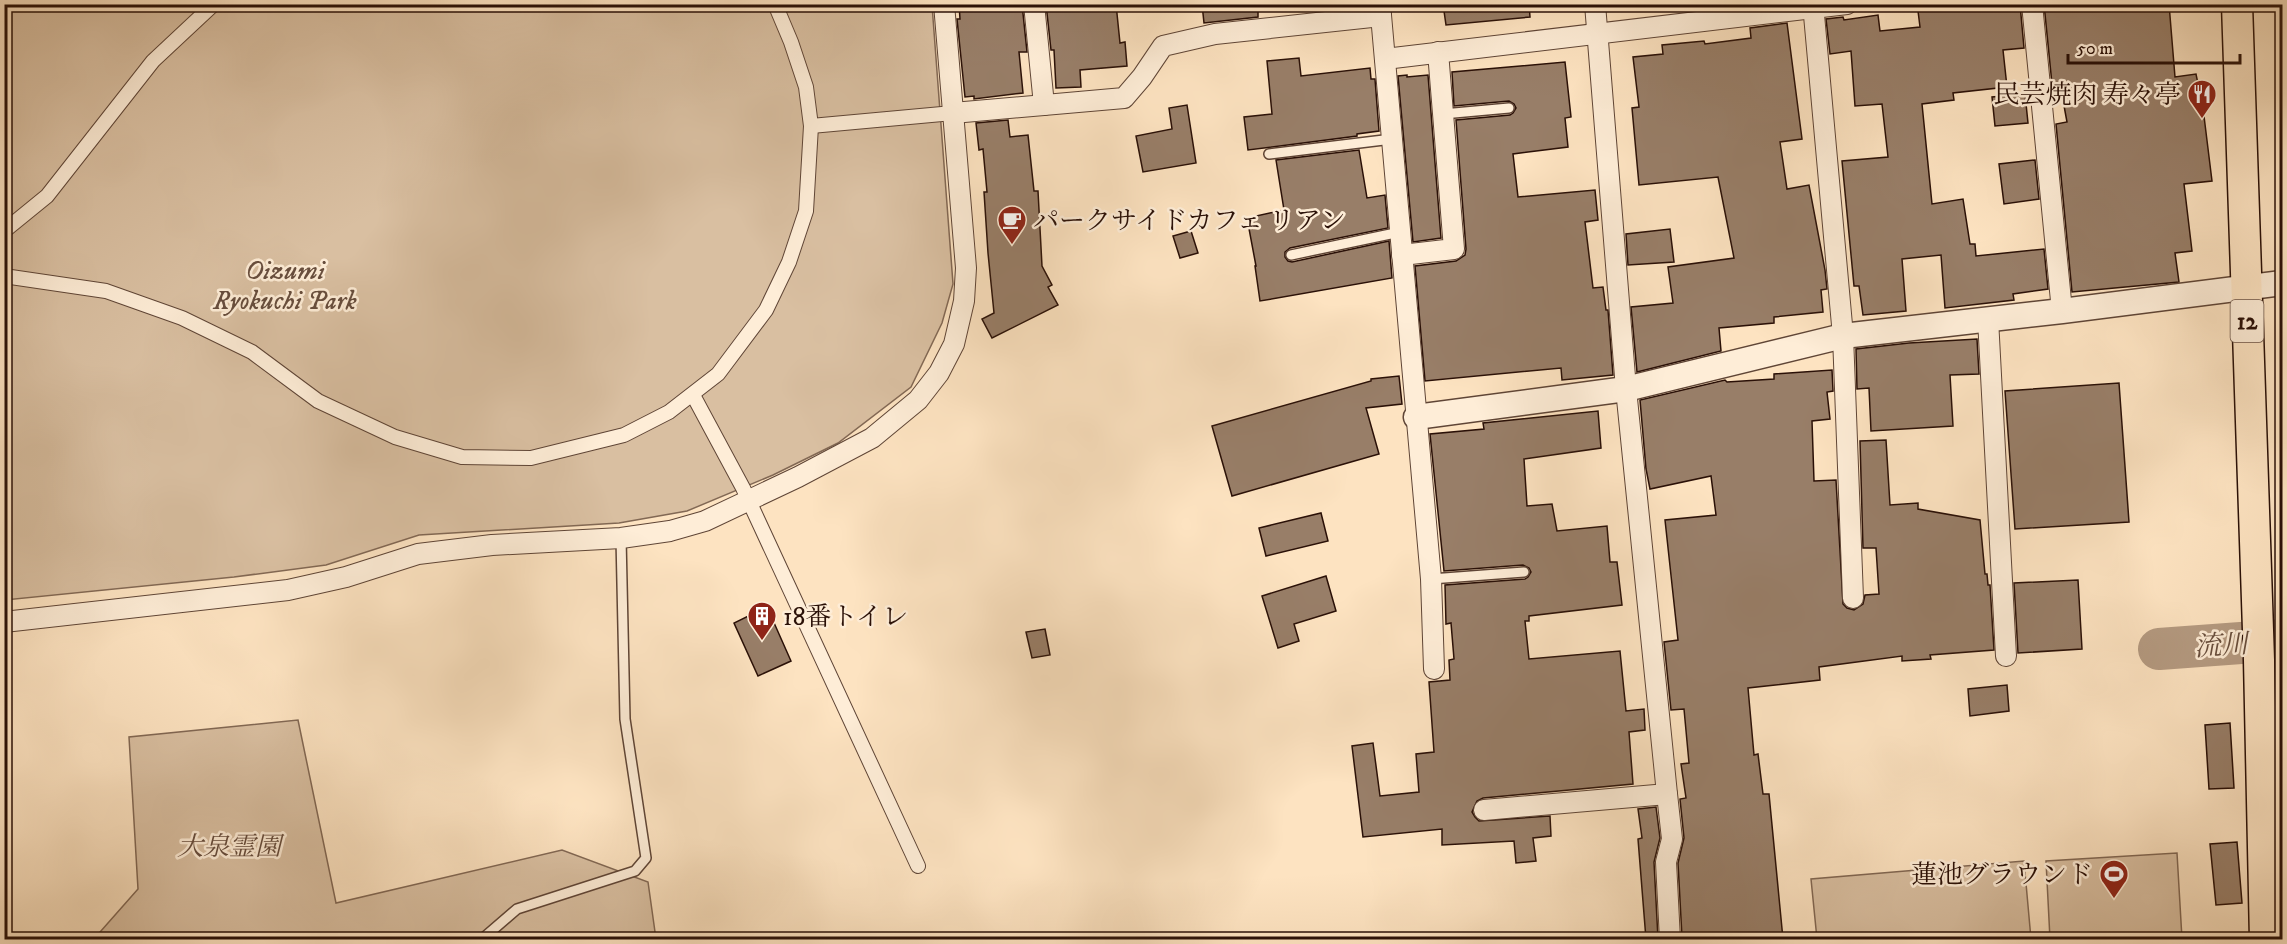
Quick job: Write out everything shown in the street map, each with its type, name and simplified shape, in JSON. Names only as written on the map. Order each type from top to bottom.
[{"type":"main road","name":"12","points":[[2237,4],[2258,649],[2271,751],[2265,939]]},
{"type":"street","points":[[4,231],[47,196],[153,61],[214,4]]},
{"type":"street","points":[[4,276],[106,291],[182,318],[252,352],[318,401],[395,437],[462,457],[531,458],[624,435],[669,412],[718,374],[766,310],[789,262],[806,211],[811,126],[806,87],[775,4]]},
{"type":"street","points":[[4,622],[199,602],[288,590],[346,577],[418,554],[492,545],[621,538],[670,531],[705,521],[798,477],[872,438],[918,400],[939,373],[954,344],[964,302],[966,268],[944,4]]},
{"type":"street","points":[[1034,4],[1044,105]]},
{"type":"street","points":[[1595,4],[1626,389],[1672,839],[1666,862],[1670,939]]},
{"type":"street","points":[[1385,59],[1847,4]]},
{"type":"street","points":[[2032,4],[2062,311]]},
{"type":"street","points":[[1813,7],[1844,336],[1852,598]]},
{"type":"street","points":[[811,126],[1125,98],[1163,46],[1215,34],[1380,10],[1431,579],[1434,669]]},
{"type":"street","points":[[1402,255],[1454,249],[1438,52]]},
{"type":"street","points":[[1416,417],[1626,389],[1844,336],[2283,283]]},
{"type":"street","points":[[1988,319],[2006,656]]},
{"type":"street","points":[[693,395],[749,500],[918,866]]},
{"type":"street","points":[[1484,810],[1667,794]]},
{"type":"lane","points":[[1443,114],[1509,108]]},
{"type":"lane","points":[[1269,154],[1392,139]]},
{"type":"lane","points":[[1291,255],[1400,232]]},
{"type":"lane","points":[[481,939],[517,909],[635,870],[646,858],[625,719],[621,538]]},
{"type":"lane","points":[[1431,579],[1524,572]]},
{"type":"green space","name":"Oizumi Ryokuchi Park","points":[[4,5],[932,5],[953,284],[942,323],[911,387],[838,443],[773,475],[687,511],[619,523],[419,535],[326,565],[234,577],[5,600]]},
{"type":"green space","name":"大泉霊園","points":[[298,720],[336,903],[562,850],[648,882],[656,939],[93,940],[138,889],[129,737]]},
{"type":"green space","name":"蓮池グラウンド","points":[[2177,853],[2182,939],[2050,939],[2046,861]]},
{"type":"green space","points":[[2024,861],[2031,939],[1817,939],[1811,879]]},
{"type":"building","points":[[959,4],[1022,4],[1027,52],[1019,52],[1023,93],[974,99],[974,96],[965,97],[957,19],[960,19]]},
{"type":"building","points":[[1046,4],[1116,4],[1120,43],[1125,42],[1127,66],[1080,70],[1081,87],[1056,88],[1054,50],[1051,50]]},
{"type":"building","points":[[1202,4],[1258,4],[1258,17],[1204,23]]},
{"type":"building","points":[[1443,4],[1529,4],[1530,17],[1446,25]]},
{"type":"building","points":[[1949,4],[2020,4],[2024,48],[2003,50],[2007,87],[1953,93],[1954,100],[1922,104],[1932,204],[1963,199],[1970,244],[1975,244],[1976,256],[2044,249],[2048,289],[2013,294],[2014,300],[1945,308],[1941,255],[1902,259],[1906,311],[1863,315],[1859,286],[1854,286],[1842,161],[1888,157],[1882,104],[1855,106],[1851,51],[1830,54],[1826,19],[1843,17],[1844,20],[1878,15],[1880,31],[1920,27],[1918,11],[1949,7]]},
{"type":"building","points":[[2044,4],[2169,4],[2175,77],[2196,74],[2203,108],[2212,181],[2184,184],[2192,251],[2175,253],[2179,282],[2072,292],[2056,124],[2067,122],[2060,84],[2052,84]]},
{"type":"building","points":[[1787,23],[1802,139],[1780,142],[1787,189],[1809,185],[1825,270],[1827,289],[1821,290],[1823,312],[1774,317],[1774,323],[1719,328],[1721,351],[1637,372],[1631,307],[1673,303],[1668,267],[1734,258],[1718,177],[1639,185],[1632,108],[1639,107],[1633,57],[1663,54],[1662,45],[1704,41],[1705,44],[1751,38],[1750,28]]},
{"type":"building","points":[[1299,58],[1301,76],[1370,68],[1371,79],[1375,79],[1379,131],[1248,150],[1244,117],[1272,114],[1267,61]]},
{"type":"building","points":[[1565,62],[1571,117],[1565,118],[1568,147],[1513,154],[1518,197],[1595,190],[1598,220],[1585,222],[1593,288],[1603,287],[1606,310],[1608,310],[1613,375],[1562,380],[1561,368],[1425,381],[1415,266],[1456,261],[1465,255],[1466,249],[1456,120],[1510,115],[1516,108],[1509,101],[1454,106],[1452,72]]},
{"type":"building","points":[[1407,75],[1407,77],[1428,75],[1441,238],[1413,242],[1398,76]]},
{"type":"building","points":[[2025,94],[2028,123],[1995,126],[1992,97]]},
{"type":"building","points":[[1187,105],[1196,163],[1143,172],[1136,136],[1172,129],[1169,108]]},
{"type":"building","points":[[1008,120],[1010,137],[1028,135],[1034,191],[1038,191],[1042,266],[1052,285],[1048,287],[1058,305],[992,338],[982,319],[994,313],[988,253],[984,192],[987,192],[983,149],[979,150],[976,123]]},
{"type":"building","points":[[1359,150],[1367,198],[1385,195],[1388,228],[1290,248],[1285,252],[1285,257],[1292,262],[1389,241],[1392,278],[1260,301],[1247,218],[1284,210],[1276,160]]},
{"type":"building","points":[[2035,160],[2039,199],[2004,204],[1999,164]]},
{"type":"building","points":[[1670,229],[1674,262],[1628,265],[1626,234]]},
{"type":"building","points":[[1191,231],[1198,253],[1180,258],[1173,236]]},
{"type":"building","points":[[1977,339],[1979,374],[1950,375],[1953,426],[1871,431],[1869,388],[1857,389],[1856,349]]},
{"type":"building","points":[[1832,370],[1833,391],[1827,392],[1830,419],[1812,421],[1814,481],[1836,480],[1843,604],[1854,610],[1863,604],[1865,595],[1879,594],[1876,548],[1863,548],[1860,441],[1886,440],[1890,505],[1918,503],[1918,509],[1980,520],[1985,574],[1987,574],[1988,585],[1990,585],[1994,650],[1930,655],[1931,659],[1902,661],[1902,656],[1819,667],[1820,680],[1748,688],[1754,755],[1758,754],[1763,794],[1769,794],[1783,939],[1691,939],[1691,936],[1682,937],[1678,863],[1684,838],[1680,799],[1686,798],[1681,764],[1689,763],[1684,709],[1671,710],[1664,642],[1678,640],[1665,520],[1716,515],[1711,476],[1650,489],[1640,400],[1725,380],[1727,382],[1774,379],[1774,374]]},
{"type":"building","points":[[1399,376],[1402,404],[1366,408],[1379,454],[1232,496],[1212,426],[1371,381],[1371,379]]},
{"type":"building","points":[[2119,383],[2129,522],[2015,529],[2005,391]]},
{"type":"building","points":[[1598,411],[1601,448],[1524,459],[1527,506],[1552,504],[1557,531],[1607,526],[1610,562],[1617,562],[1622,605],[1529,616],[1529,621],[1525,621],[1529,659],[1620,651],[1626,711],[1644,709],[1645,730],[1629,732],[1633,784],[1483,798],[1477,801],[1472,812],[1479,821],[1550,816],[1551,836],[1533,838],[1536,861],[1516,863],[1514,841],[1442,845],[1442,829],[1363,837],[1352,746],[1373,743],[1380,796],[1419,792],[1416,754],[1434,752],[1429,682],[1450,680],[1449,660],[1454,659],[1451,623],[1446,624],[1445,585],[1525,579],[1531,572],[1523,565],[1444,571],[1430,434],[1484,429],[1483,423]]},
{"type":"building","points":[[1321,513],[1328,541],[1266,556],[1259,528]]},
{"type":"building","points":[[1326,576],[1336,611],[1294,624],[1299,641],[1278,648],[1262,596]]},
{"type":"building","points":[[2078,580],[2082,649],[2018,653],[2014,583]]},
{"type":"building","name":"18番トイレ","points":[[767,607],[791,661],[758,676],[734,623]]},
{"type":"building","points":[[1045,629],[1050,655],[1032,658],[1026,632]]},
{"type":"building","points":[[2007,685],[2009,711],[1970,716],[1968,689]]},
{"type":"building","points":[[2230,723],[2234,788],[2209,789],[2205,725]]},
{"type":"building","points":[[1656,807],[1660,838],[1654,862],[1658,939],[1646,939],[1638,839],[1642,838],[1638,809]]},
{"type":"building","points":[[2237,842],[2242,903],[2216,905],[2210,844]]},
{"type":"waterway","name":"流川","points":[[2159,649],[2282,640]]},
{"type":"place","name":"民芸焼肉 寿々亭","points":[[2202,120]]},
{"type":"place","name":"パークサイドカフェ リアン","points":[[1012,246]]},
{"type":"place","name":"18番トイレ","points":[[762,642]]},
{"type":"place","name":"蓮池グラウンド","points":[[2114,900]]}]
